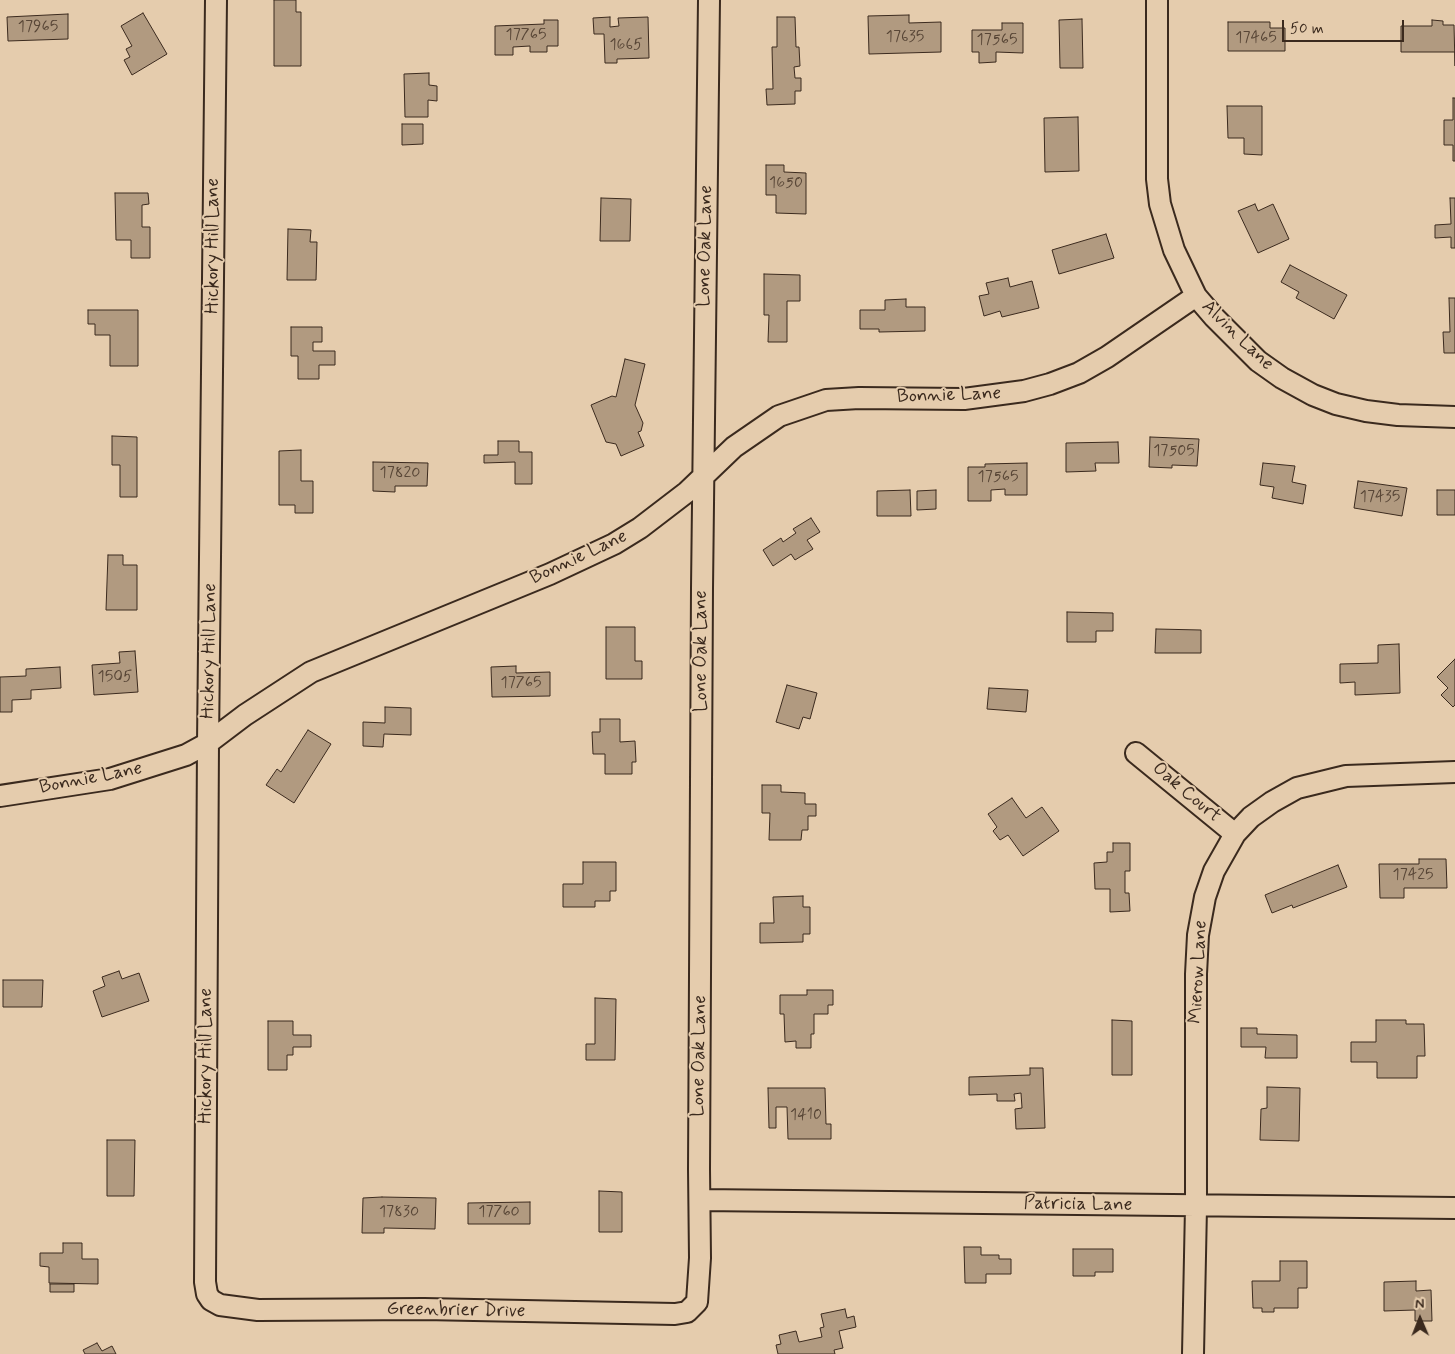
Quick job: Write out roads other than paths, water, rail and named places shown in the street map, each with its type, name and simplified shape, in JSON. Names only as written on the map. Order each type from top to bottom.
[{"type":"street","name":"Hickory Hill Lane","points":[[211,1300],[207,1294],[205,1282],[208,743],[216,0]]},
{"type":"street","name":"Lone Oak Lane","points":[[697,1302],[700,1258],[698,1169],[709,0]]},
{"type":"street","name":"Alvin Lane","points":[[1157,0],[1157,179],[1160,204],[1174,250],[1196,296],[1219,323],[1258,361],[1282,378],[1313,394],[1336,404],[1366,411],[1398,415],[1455,417]]},
{"type":"street","name":"Bonnie Lane","points":[[0,796],[119,777],[186,755],[208,743],[245,715],[311,672],[550,574],[614,544],[640,528],[687,492],[734,447],[778,416],[826,400],[859,398],[964,399],[1017,392],[1050,384],[1079,372],[1107,357],[1196,296]]},
{"type":"street","name":"Oak Court","points":[[1136,752],[1235,834]]},
{"type":"street","name":"Mierow Lane","points":[[1194,1354],[1198,934],[1205,897],[1214,871],[1235,834],[1251,817],[1297,788],[1346,776],[1455,772]]},
{"type":"street","name":"Patricia Lane","points":[[700,1200],[1196,1207],[1455,1208]]},
{"type":"street","name":"Greenbrier Drive","points":[[211,1300],[220,1305],[258,1310],[424,1310],[675,1314],[688,1312],[697,1302]]}]
